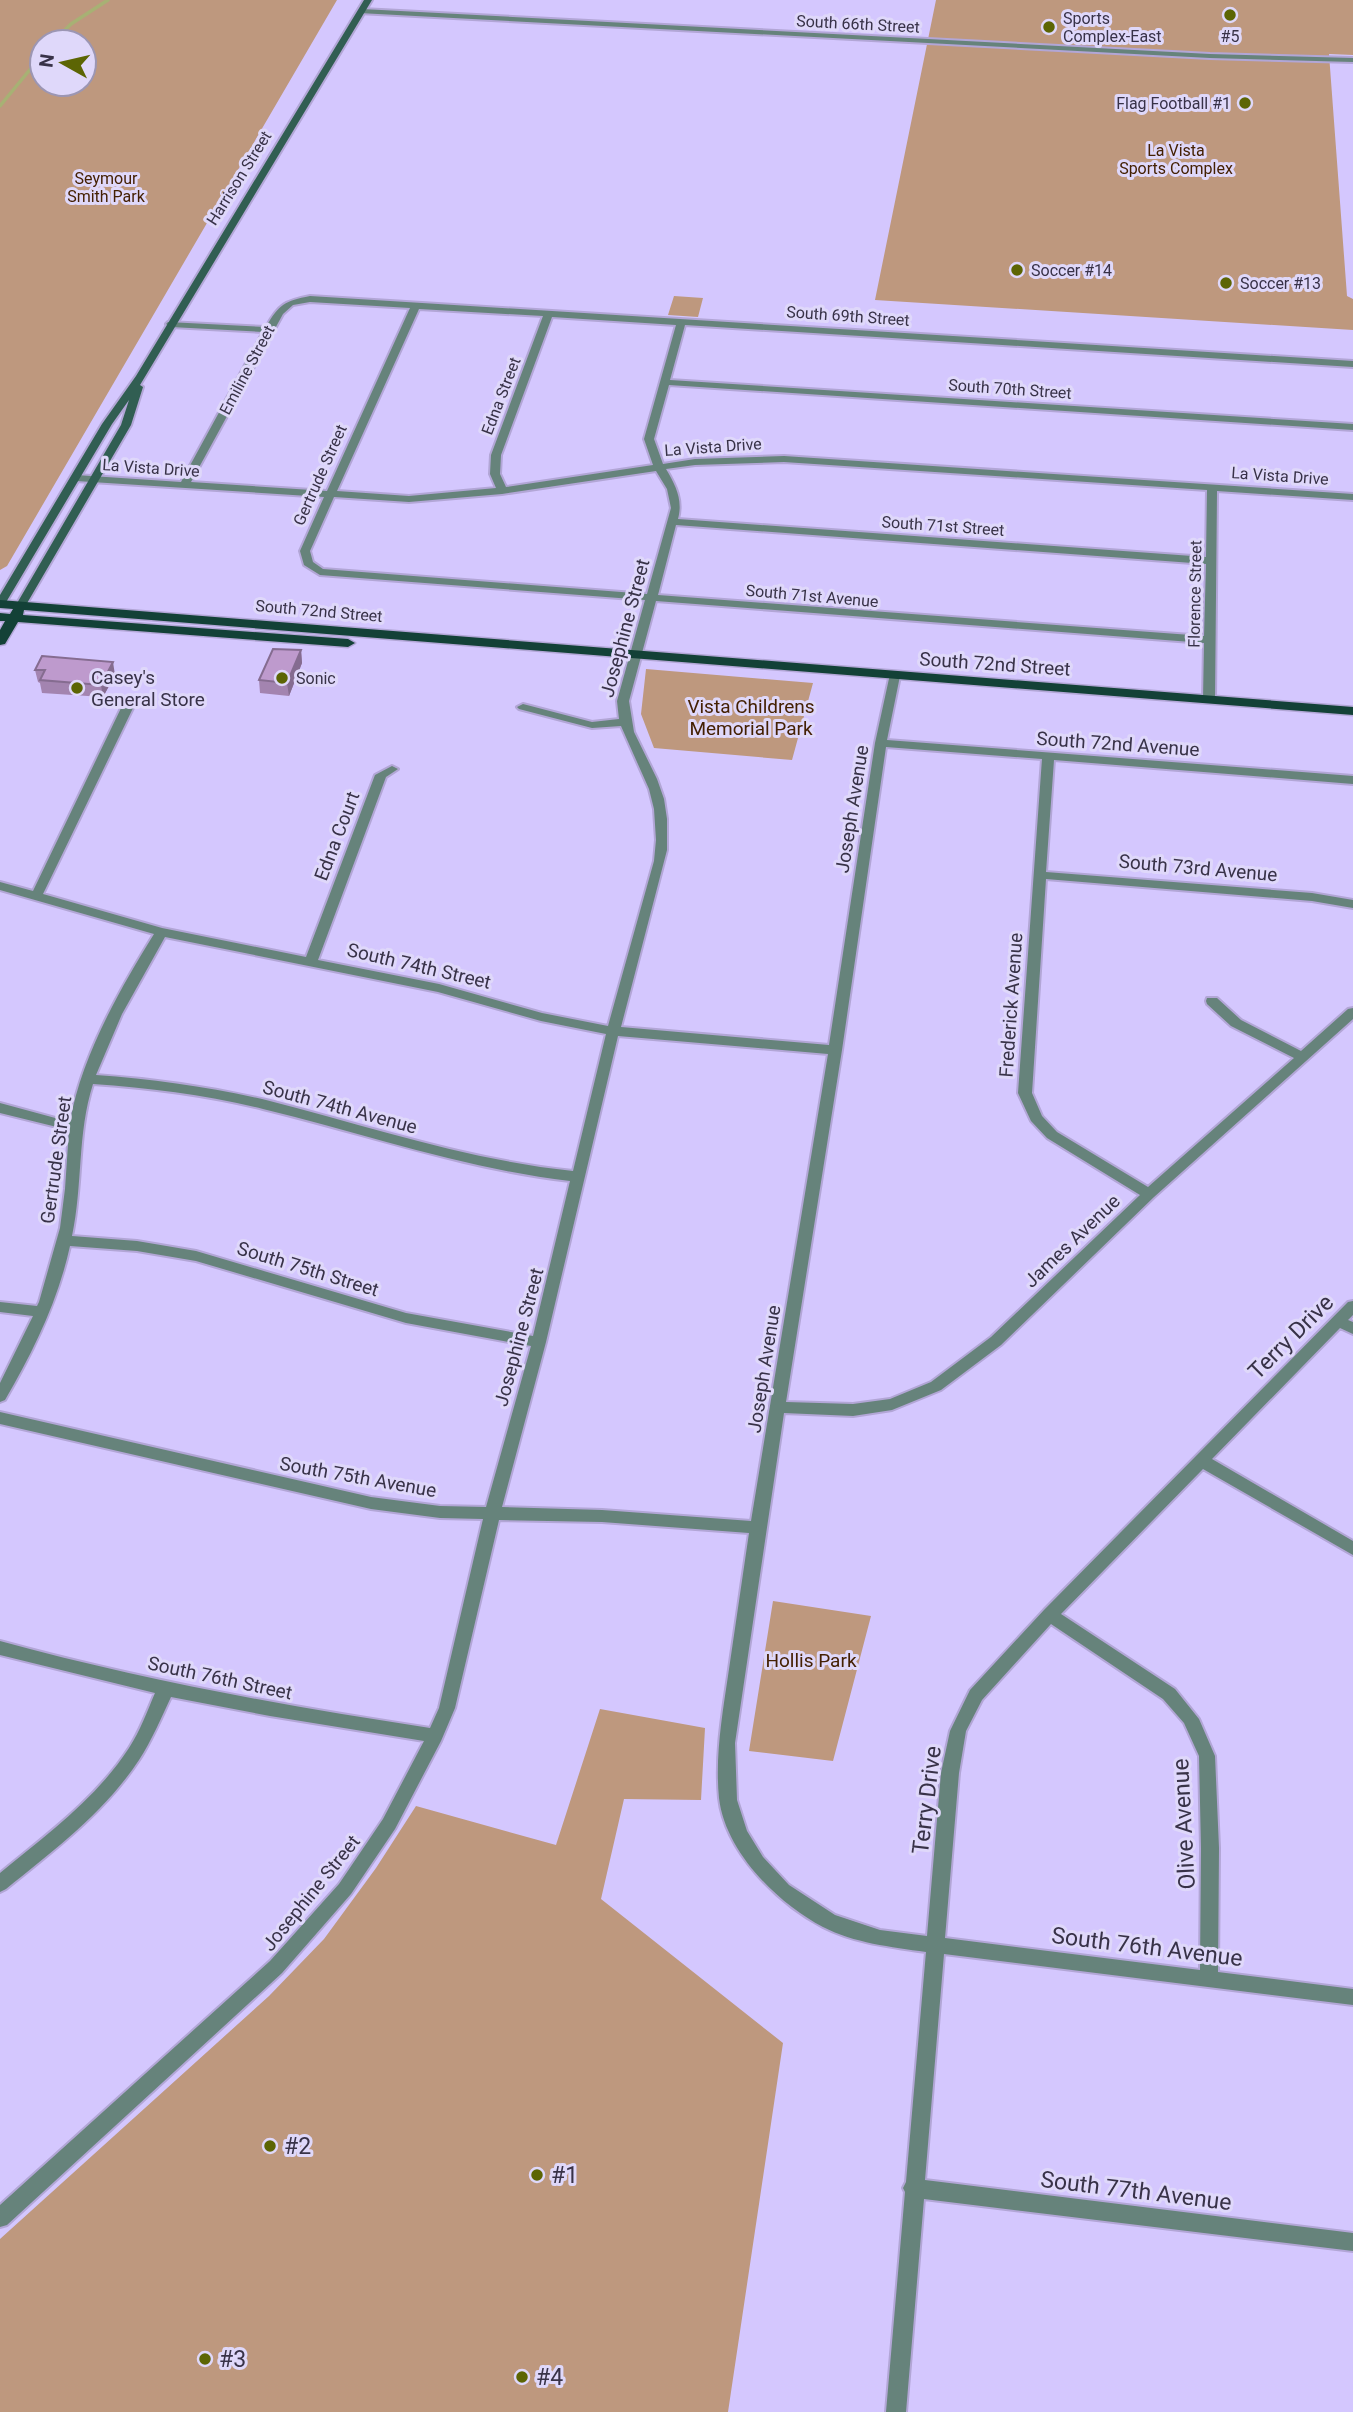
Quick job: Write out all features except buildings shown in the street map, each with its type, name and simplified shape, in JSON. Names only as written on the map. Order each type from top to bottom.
[{"type":"main road","name":"Harrison Street","points":[[0,604],[107,424],[141,376],[368,0]]},
{"type":"main road","name":"Harrison Street","points":[[0,641],[11,614],[126,425],[141,376]]},
{"type":"main road","name":"South 72nd Street","points":[[0,604],[11,614],[268,639],[635,656],[1353,711]]},
{"type":"street","name":"South 66th Street","points":[[362,11],[1198,56],[1353,60]]},
{"type":"street","name":"Emiline Street","points":[[184,486],[281,310],[293,302],[316,298],[342,299]]},
{"type":"street","name":"South 69th Street","points":[[342,299],[1353,363]]},
{"type":"street","name":"Gertrude Street","points":[[412,580],[332,575],[311,567],[306,560],[305,551],[416,304]]},
{"type":"street","name":"Edna Street","points":[[502,491],[495,474],[496,455],[549,313]]},
{"type":"street","name":"Josephine Street","points":[[0,2218],[276,1967],[345,1889],[390,1824],[447,1708],[492,1514],[580,1177],[613,1031],[660,861],[663,837],[660,807],[651,779],[635,749],[625,722],[623,701],[673,522],[675,496],[659,467],[649,439],[682,321]]},
{"type":"street","points":[[171,324],[269,330]]},
{"type":"street","name":"South 70th Street","points":[[664,382],[1353,428]]},
{"type":"street","name":"La Vista Drive","points":[[76,478],[409,499],[502,491],[659,467],[726,460],[803,459],[1353,497]]},
{"type":"street","name":"Florence Street","points":[[1209,700],[1212,488]]},
{"type":"street","name":"South 71st Street","points":[[673,522],[1212,561]]},
{"type":"street","name":"South 71st Avenue","points":[[412,580],[1211,640]]},
{"type":"street","name":"Joseph Avenue","points":[[894,676],[881,743],[758,1528],[727,1743],[728,1800],[739,1834],[757,1862],[783,1890],[830,1921],[880,1938],[935,1946]]},
{"type":"street","points":[[36,897],[128,704]]},
{"type":"street","points":[[523,707],[592,725],[625,722]]},
{"type":"street","name":"South 72nd Avenue","points":[[881,743],[1353,780]]},
{"type":"street","name":"Frederick Avenue","points":[[1048,757],[1025,1093],[1036,1118],[1052,1135],[1149,1194]]},
{"type":"street","name":"Edna Court","points":[[312,961],[381,775],[392,769]]},
{"type":"street","name":"South 73rd Avenue","points":[[1040,874],[1312,897],[1353,904]]},
{"type":"street","name":"South 74th Street","points":[[0,887],[161,932],[439,988],[541,1017],[613,1031],[835,1050]]},
{"type":"street","name":"Gertrude Street","points":[[0,1396],[19,1365],[55,1283],[65,1241],[81,1102],[124,1001],[161,932]]},
{"type":"street","points":[[1212,1000],[1236,1023],[1303,1057]]},
{"type":"street","name":"James Avenue","points":[[778,1407],[853,1410],[892,1404],[936,1386],[996,1341],[1149,1194],[1353,1012]]},
{"type":"street","name":"South 74th Avenue","points":[[90,1079],[144,1082],[206,1092],[288,1111],[461,1160],[536,1174],[580,1177]]},
{"type":"street","points":[[0,1108],[76,1128]]},
{"type":"street","name":"South 75th Street","points":[[65,1241],[136,1246],[195,1256],[405,1318],[539,1342]]},
{"type":"street","name":"Terry Drive","points":[[896,2412],[950,1773],[958,1731],[976,1695],[1050,1615],[1201,1460],[1346,1325],[1353,1306]]},
{"type":"street","points":[[0,1307],[42,1312]]},
{"type":"street","name":"South 75th Avenue","points":[[0,1418],[371,1503],[440,1512],[602,1516],[758,1528]]},
{"type":"street","points":[[1201,1460],[1353,1549]]},
{"type":"street","name":"Olive Avenue","points":[[1050,1615],[1169,1694],[1191,1719],[1207,1756],[1210,1848],[1209,1980]]},
{"type":"street","name":"South 76th Street","points":[[0,1648],[56,1664],[259,1709],[435,1736]]},
{"type":"street","points":[[0,1884],[86,1811],[129,1762],[153,1720],[166,1688]]},
{"type":"street","name":"South 76th Avenue","points":[[935,1946],[1353,1997]]},
{"type":"street","name":"South 77th Avenue","points":[[913,2188],[1353,2242]]},
{"type":"green space","name":"Seymour Smith Park","points":[[0,0],[337,0],[7,566],[0,570]]},
{"type":"green space","name":"La Vista Sports Complex","points":[[936,0],[1353,0],[1353,55],[1329,54],[1347,296],[1353,299],[1353,330],[875,300]]},
{"type":"green space","points":[[674,296],[703,298],[698,317],[668,315]]},
{"type":"green space","name":"Vista Childrens Memorial Park","points":[[646,669],[813,683],[792,760],[654,748],[641,714]]},
{"type":"green space","name":"Hollis Park","points":[[773,1601],[871,1616],[833,1761],[749,1751]]},
{"type":"green space","points":[[600,1709],[705,1728],[701,1800],[624,1799],[601,1899],[783,2043],[728,2412],[0,2412],[0,2239],[269,1996],[324,1939],[376,1868],[416,1806],[556,1845]]},
{"type":"waterway","points":[[67,28],[108,0]]},
{"type":"waterway","points":[[0,106],[28,72]]},
{"type":"place","name":"#5","points":[[1230,15]]},
{"type":"place","name":"Sports Complex-East","points":[[1049,27]]},
{"type":"place","name":"Flag Football #1","points":[[1245,103]]},
{"type":"place","name":"Soccer #14","points":[[1017,270]]},
{"type":"place","name":"Soccer #13","points":[[1226,283]]},
{"type":"place","name":"Sonic","points":[[282,678]]},
{"type":"place","name":"Casey's General Store","points":[[77,688]]},
{"type":"place","name":"#2","points":[[270,2146]]},
{"type":"place","name":"#1","points":[[537,2175]]},
{"type":"place","name":"#3","points":[[205,2359]]},
{"type":"place","name":"#4","points":[[522,2377]]}]
